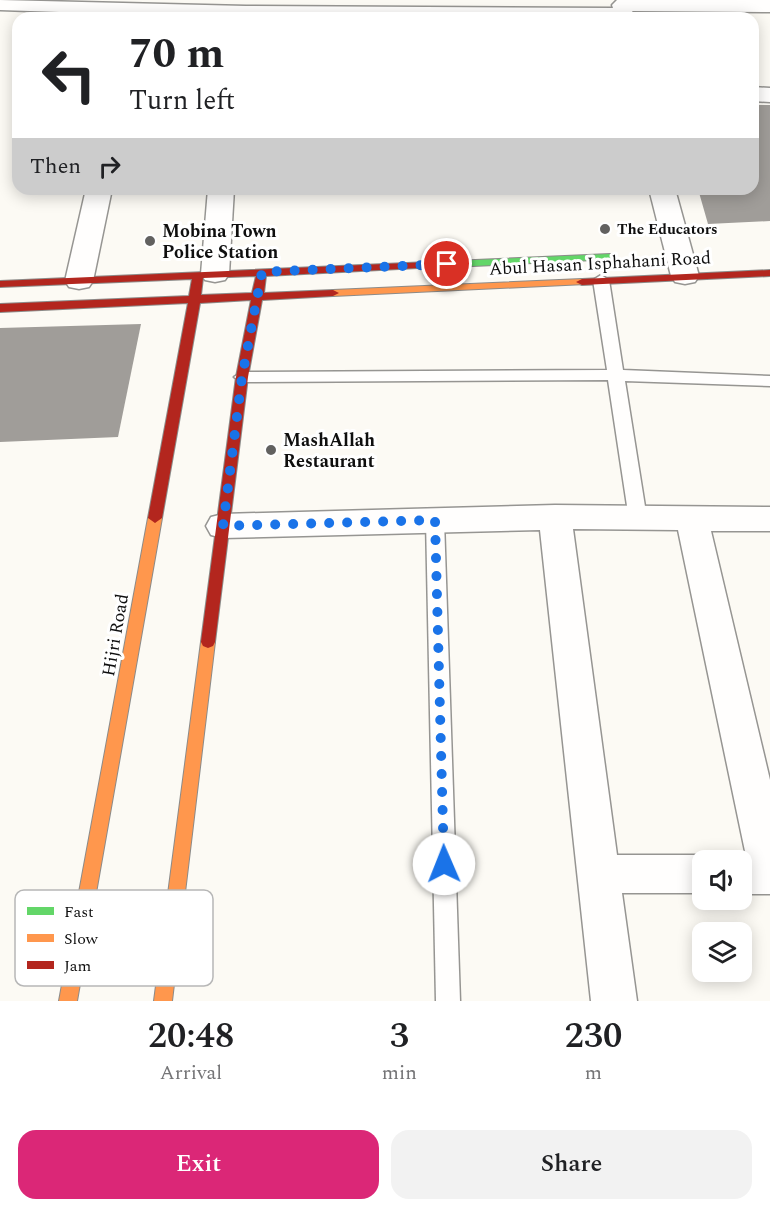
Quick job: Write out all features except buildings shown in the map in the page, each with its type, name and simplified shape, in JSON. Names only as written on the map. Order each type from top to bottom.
[{"type":"main road","name":"Abul Hasan Isphahani Road","points":[[0,284],[630,256]]},
{"type":"main road","name":"Abul Hasan Isphahani Road","points":[[0,308],[257,298],[601,280],[679,260],[770,273]]},
{"type":"main road","points":[[177,890],[242,377],[262,272]]},
{"type":"main road","name":"Hijri Road","points":[[88,890],[194,299],[207,275]]},
{"type":"main road","name":"Hijri Road","points":[[68,1001],[71,986]]},
{"type":"main road","points":[[163,1001],[165,986]]},
{"type":"street","points":[[0,4],[247,10],[622,9],[770,6]]},
{"type":"street","points":[[79,281],[98,195]]},
{"type":"street","points":[[207,275],[220,195]]},
{"type":"street","points":[[663,195],[679,260]]},
{"type":"street","points":[[555,517],[614,1001]]},
{"type":"street","points":[[223,526],[555,517],[770,519]]},
{"type":"street","points":[[692,519],[770,870]]},
{"type":"street","points":[[598,874],[692,874]]},
{"type":"street","points":[[752,874],[770,874]]},
{"type":"lane","points":[[601,280],[638,519]]},
{"type":"lane","points":[[242,377],[617,375],[770,381]]},
{"type":"lane","points":[[435,520],[448,1001]]},
{"type":"traffic: fast","points":[[452,264],[610,257]]},
{"type":"traffic: slow","points":[[333,293],[582,282]]},
{"type":"traffic: slow","points":[[88,890],[155,518]]},
{"type":"traffic: slow","points":[[177,890],[208,642]]},
{"type":"traffic: slow","points":[[68,1001],[71,986]]},
{"type":"traffic: slow","points":[[163,1001],[165,986]]},
{"type":"traffic: jam","points":[[0,284],[452,264]]},
{"type":"traffic: jam","points":[[582,282],[770,273]]},
{"type":"traffic: jam","points":[[208,642],[242,377],[261,277]]},
{"type":"traffic: jam","points":[[155,518],[198,279]]},
{"type":"traffic: jam","points":[[0,308],[333,293]]},
{"type":"place","name":"The Educators","points":[[605,229]]},
{"type":"place","name":"Mobina Town Police Station","points":[[150,241]]},
{"type":"place","name":"MashAllah Restaurant","points":[[271,450]]},
{"type":"route","points":[[444,864],[435,520],[223,526],[242,377],[262,272],[447,264]]}]
